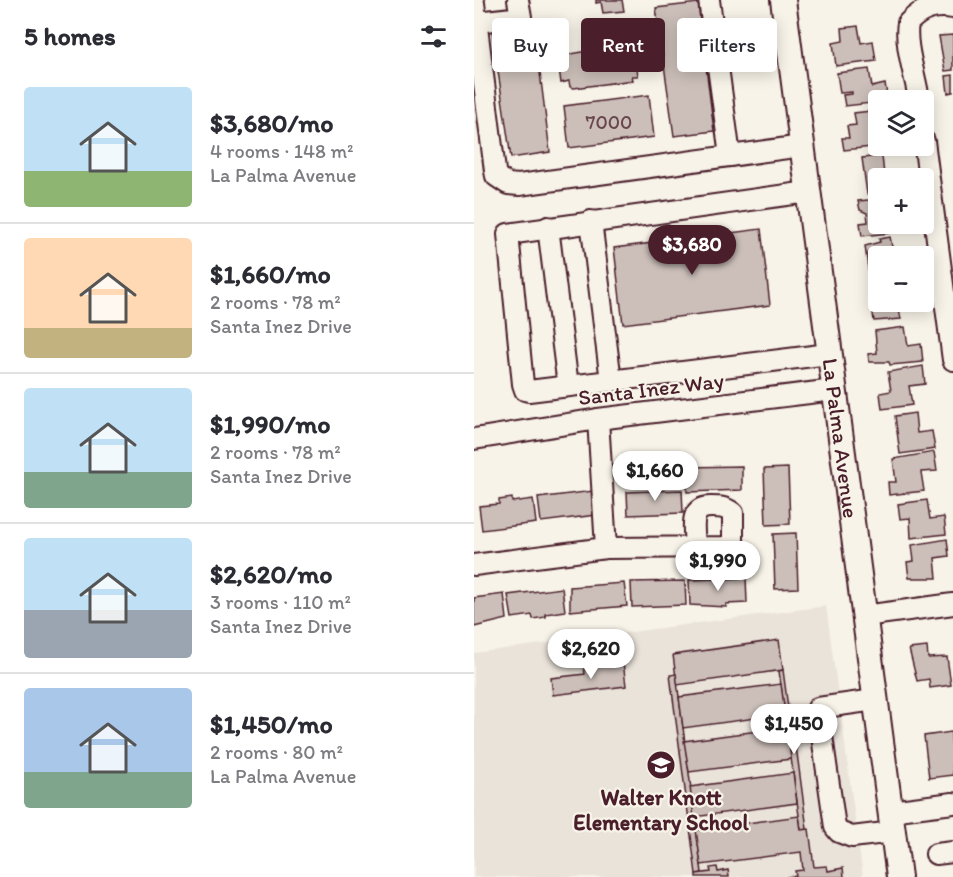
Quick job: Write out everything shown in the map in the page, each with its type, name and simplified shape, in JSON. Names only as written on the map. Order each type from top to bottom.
[{"type":"main road","name":"La Palma Avenue","points":[[783,0],[899,877]]},
{"type":"street","points":[[518,0],[521,17],[475,12],[495,171],[502,182],[519,185],[802,146]]},
{"type":"street","points":[[709,0],[730,156]]},
{"type":"street","points":[[917,90],[906,36],[908,23],[926,9],[938,6],[953,8]]},
{"type":"street","points":[[926,156],[953,360]]},
{"type":"street","points":[[808,192],[508,234],[522,384],[525,390],[529,391],[830,354]]},
{"type":"street","points":[[591,221],[611,381]]},
{"type":"street","points":[[548,227],[568,386]]},
{"type":"street","name":"Santa Inez Way","points":[[474,439],[598,419],[834,390]]},
{"type":"street","points":[[598,419],[606,548]]},
{"type":"street","points":[[474,565],[606,548],[695,548],[733,547],[733,513],[726,507],[702,507],[694,515],[695,548]]},
{"type":"street","points":[[864,616],[953,604]]},
{"type":"street","points":[[875,700],[818,708],[833,820],[839,832],[852,837],[891,821],[953,802]]},
{"type":"shaded area","name":"Walter Knott Elementary School","points":[[826,606],[863,877],[474,877],[474,653]]},
{"type":"building","points":[[596,0],[622,0],[624,11],[603,13],[601,2],[596,3]]},
{"type":"building","points":[[698,3],[700,18],[677,18],[677,72],[707,72],[714,131],[674,136],[665,72],[665,18],[657,18],[656,8]]},
{"type":"building","points":[[858,26],[861,43],[873,41],[876,61],[836,66],[833,43],[843,41],[842,28]]},
{"type":"building","points":[[953,35],[953,70],[945,71],[939,36]]},
{"type":"building","points":[[581,52],[581,72],[637,72],[638,76],[632,76],[633,80],[570,87],[569,81],[561,83],[560,72],[569,72],[569,54]]},
{"type":"building","points":[[869,69],[872,87],[885,84],[886,90],[868,90],[868,103],[845,106],[843,95],[852,94],[852,92],[840,93],[837,73]]},
{"type":"building","points":[[498,72],[540,72],[550,152],[511,158]]},
{"type":"building","points":[[953,75],[953,92],[948,93],[946,76]]},
{"type":"building","points":[[649,95],[654,137],[569,148],[564,106]]},
{"type":"building","points":[[868,111],[868,147],[844,150],[842,138],[849,138],[847,126],[856,125],[854,113]]},
{"type":"building","points":[[882,156],[883,168],[868,168],[867,194],[862,158]]},
{"type":"building","points":[[868,200],[868,222],[867,213],[860,210],[858,201]]},
{"type":"building","points":[[868,222],[868,234],[881,234],[862,236],[860,223]]},
{"type":"building","points":[[761,229],[770,305],[623,324],[614,248]]},
{"type":"building","points":[[890,237],[892,246],[868,246],[868,268],[865,246],[880,242],[879,239]]},
{"type":"building","points":[[873,312],[900,312],[901,319],[874,321]]},
{"type":"building","points":[[905,327],[908,346],[921,344],[923,362],[890,365],[889,362],[869,362],[868,354],[877,353],[875,331]]},
{"type":"building","points":[[923,366],[925,384],[909,386],[912,405],[882,409],[880,393],[891,391],[888,372]]},
{"type":"building","points":[[915,413],[917,433],[932,431],[935,449],[900,454],[895,416]]},
{"type":"building","points":[[934,452],[937,471],[921,472],[924,491],[889,495],[888,482],[896,482],[893,459]]},
{"type":"building","points":[[742,466],[742,490],[687,492],[686,467]]},
{"type":"building","points":[[788,468],[790,524],[766,525],[764,469]]},
{"type":"building","points":[[682,490],[683,513],[628,515],[627,492]]},
{"type":"building","points":[[593,491],[596,515],[541,522],[538,498]]},
{"type":"building","points":[[512,498],[512,502],[533,499],[536,523],[482,530],[479,506],[499,504],[499,500]]},
{"type":"building","points":[[927,500],[930,519],[944,517],[946,534],[911,538],[910,518],[900,519],[898,504]]},
{"type":"building","points":[[796,533],[798,588],[775,589],[773,534]]},
{"type":"building","points":[[947,539],[949,556],[935,558],[937,578],[909,578],[907,562],[914,561],[912,545]]},
{"type":"building","points":[[746,578],[747,603],[726,604],[726,607],[690,605],[689,580]]},
{"type":"building","points":[[685,581],[686,605],[632,607],[631,582]]},
{"type":"building","points":[[624,583],[627,606],[570,611],[570,587]]},
{"type":"building","points":[[562,588],[565,611],[545,614],[546,617],[533,619],[532,615],[512,618],[508,595]]},
{"type":"building","points":[[504,594],[507,619],[474,627],[474,598]]},
{"type":"building","points":[[779,640],[783,670],[677,685],[673,655]]},
{"type":"building","points":[[927,647],[928,658],[947,657],[951,685],[930,688],[929,679],[917,681],[909,649]]},
{"type":"building","points":[[623,662],[626,686],[553,695],[551,678],[585,674],[584,667]]},
{"type":"building","points":[[783,670],[788,708],[791,708],[807,829],[801,830],[779,671]]},
{"type":"building","points":[[676,674],[702,873],[696,874],[670,675]]},
{"type":"building","points":[[781,684],[785,714],[683,728],[679,697]]},
{"type":"building","points":[[787,727],[791,759],[689,772],[684,741]]},
{"type":"building","points":[[951,732],[953,775],[929,778],[924,736]]},
{"type":"building","points":[[793,773],[797,803],[694,817],[690,787]]},
{"type":"building","points":[[799,816],[801,830],[809,829],[814,867],[827,866],[828,871],[843,868],[844,877],[786,877],[796,876],[795,871],[803,870],[801,852],[701,865],[696,830]]},
{"type":"building","points":[[717,867],[718,872],[728,870],[729,877],[696,877],[696,874],[711,872],[710,868]]},
{"type":"place","name":"Walter Knott Elementary School","points":[[661,765]]}]
